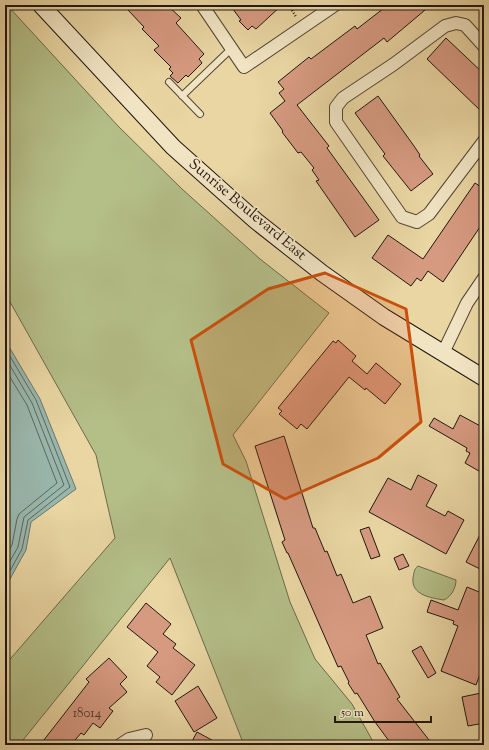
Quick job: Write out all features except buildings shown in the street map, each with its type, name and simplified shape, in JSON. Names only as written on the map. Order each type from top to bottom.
[{"type":"main road","name":"Sunrise Boulevard East","points":[[41,5],[173,147],[256,221],[345,290],[384,317],[484,378]]},
{"type":"street","points":[[202,5],[244,67],[335,5]]},
{"type":"street","points":[[484,46],[466,26],[456,23],[445,26],[394,64],[343,98],[336,108],[336,122],[402,218],[417,222],[429,214],[480,158],[484,141]]},
{"type":"street","points":[[443,353],[467,303],[484,278]]},
{"type":"street","points":[[120,745],[129,739],[146,735]]},
{"type":"lane","points":[[182,96],[231,49]]},
{"type":"lane","points":[[169,82],[200,114]]},
{"type":"highlighted area","points":[[325,273],[406,309],[421,422],[378,458],[285,499],[223,464],[191,340],[268,289]]},
{"type":"green space","points":[[5,5],[7,5],[118,126],[182,189],[260,259],[329,313],[233,435],[246,461],[290,602],[315,659],[352,704],[375,745],[244,745],[170,558],[19,745],[5,745],[5,665],[115,538],[96,455],[5,293]]},
{"type":"green space","points":[[418,566],[456,580],[454,589],[449,597],[444,600],[428,597],[423,595],[415,588],[413,578],[415,570]]},
{"type":"water","points":[[5,340],[40,399],[76,489],[31,522],[26,550],[5,588]]}]
